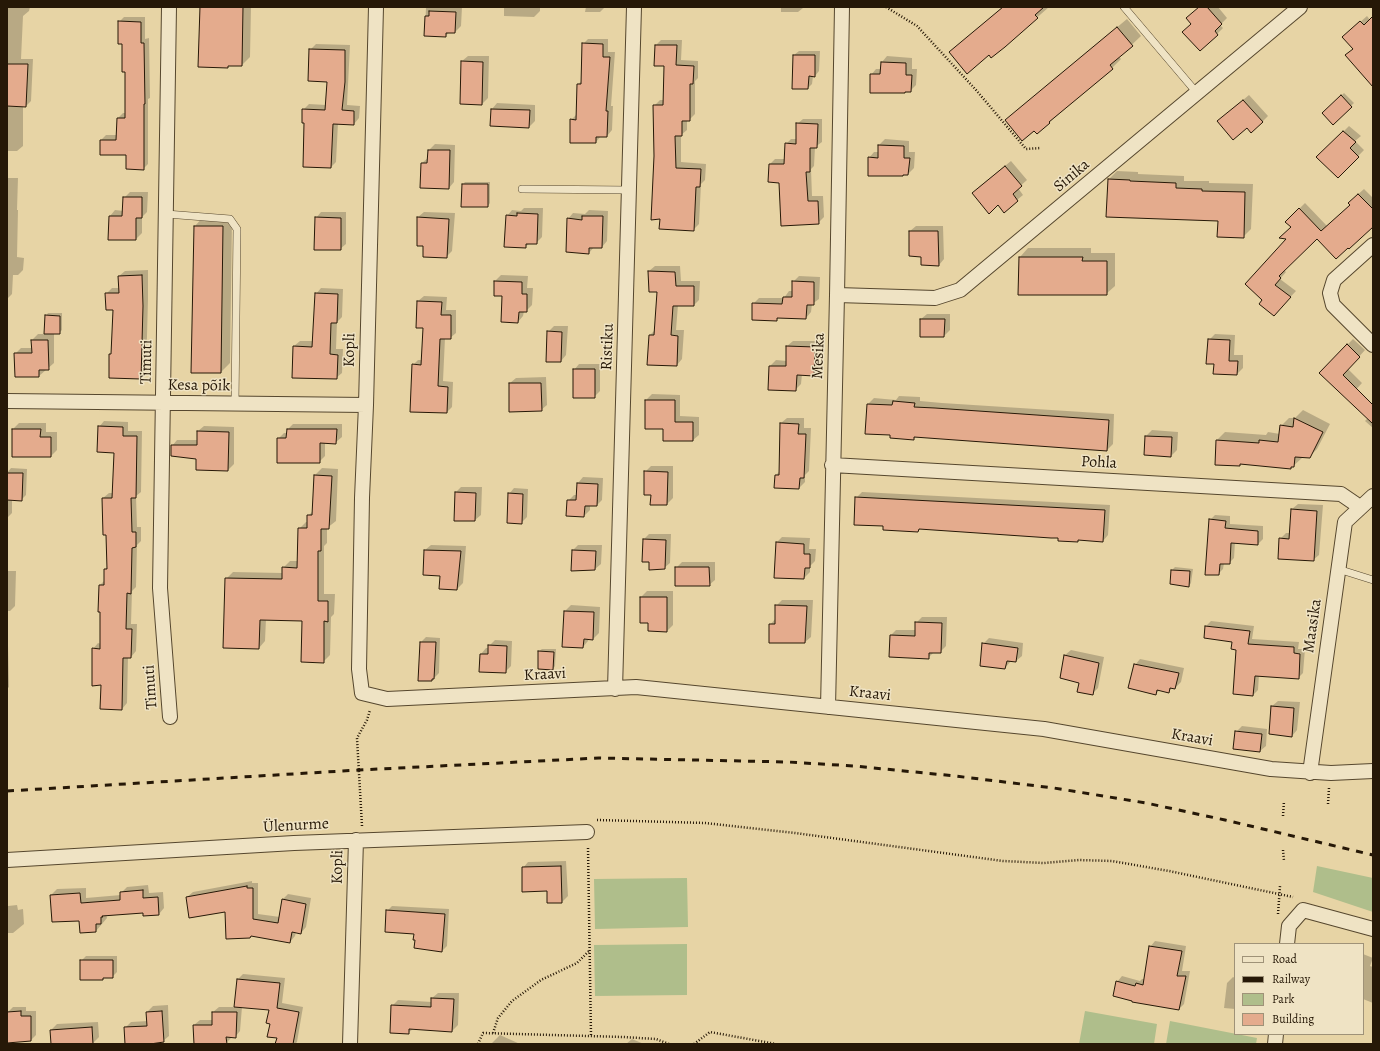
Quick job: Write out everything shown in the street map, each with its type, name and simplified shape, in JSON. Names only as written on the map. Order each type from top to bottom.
[{"type":"street","name":"Timuti","points":[[169,7],[160,588],[170,717]]},
{"type":"street","name":"Kopli","points":[[368,695],[359,669],[359,654],[376,7]]},
{"type":"street","name":"Ristiku","points":[[615,689],[634,7]]},
{"type":"street","name":"Mesika","points":[[828,707],[842,7]]},
{"type":"street","name":"Sinika","points":[[837,295],[935,298],[960,290],[1300,7]]},
{"type":"street","points":[[1373,246],[1334,280],[1330,292],[1333,306],[1373,344]]},
{"type":"street","name":"Kesa põik","points":[[7,401],[366,405]]},
{"type":"street","name":"Pohla","points":[[832,465],[1341,494],[1360,508]]},
{"type":"street","name":"Maasika","points":[[1310,773],[1345,522],[1373,496]]},
{"type":"street","name":"Kraavi","points":[[368,695],[387,699],[636,687],[1044,729],[1271,770],[1310,773],[1373,771]]},
{"type":"street","name":"Ülenurme","points":[[7,860],[356,840],[587,832]]},
{"type":"street","name":"Kopli","points":[[350,1044],[356,840]]},
{"type":"street","points":[[1287,943],[1289,926],[1302,910],[1373,929]]},
{"type":"lane","points":[[1124,7],[1197,93]]},
{"type":"lane","points":[[522,189],[629,190]]},
{"type":"lane","points":[[166,214],[230,219],[237,229],[235,404]]},
{"type":"lane","points":[[1338,570],[1373,580]]},
{"type":"path","points":[[886,7],[917,26],[976,90],[1026,149],[1041,148]]},
{"type":"path","name":"Kopli","points":[[356,840],[362,829],[357,738],[367,720],[368,695]]},
{"type":"path","points":[[1283,816],[1284,801]]},
{"type":"path","points":[[595,820],[705,823],[795,833],[1003,861],[1044,863],[1079,860],[1112,861],[1169,871],[1294,897]]},
{"type":"path","points":[[587,832],[592,1036]]},
{"type":"path","points":[[1283,850],[1284,861]]},
{"type":"path","points":[[1280,886],[1280,894]]},
{"type":"path","points":[[493,1033],[498,1018],[512,1001],[541,980],[577,963],[590,950]]},
{"type":"path","points":[[694,1044],[710,1032],[776,1044]]},
{"type":"path","points":[[478,1044],[483,1033],[656,1039],[669,1044]]},
{"type":"green space","points":[[1317,866],[1373,878],[1373,912],[1313,892]]},
{"type":"green space","points":[[687,878],[688,927],[595,929],[594,879]]},
{"type":"green space","points":[[687,944],[687,995],[595,996],[594,945]]},
{"type":"green space","points":[[1085,1011],[1157,1024],[1154,1044],[1079,1044]]},
{"type":"green space","points":[[1170,1021],[1234,1034],[1234,1035],[1257,1038],[1256,1044],[1166,1044]]},
{"type":"building","points":[[200,7],[243,7],[242,66],[228,66],[228,68],[198,67]]},
{"type":"building","points":[[1003,7],[1044,7],[1035,15],[1038,18],[1005,47],[991,58],[989,55],[967,74],[949,52]]},
{"type":"building","points":[[1199,7],[1207,7],[1222,24],[1215,31],[1218,35],[1200,51],[1182,32],[1191,24],[1186,18]]},
{"type":"building","points":[[429,11],[456,12],[455,33],[446,33],[446,37],[424,36],[425,16],[429,16]]},
{"type":"building","points":[[1373,16],[1373,87],[1345,55],[1353,49],[1342,37],[1360,21],[1364,25]]},
{"type":"building","points":[[118,21],[141,22],[141,43],[144,43],[144,170],[126,169],[126,155],[100,155],[100,140],[116,140],[117,118],[125,118],[125,72],[122,72],[122,44],[118,44]]},
{"type":"building","points":[[1117,27],[1133,46],[1110,65],[1113,69],[1049,122],[1050,123],[1037,134],[1034,131],[1022,141],[1005,120]]},
{"type":"building","points":[[582,43],[603,44],[603,57],[610,57],[606,111],[608,111],[607,137],[596,137],[596,143],[570,143],[570,119],[576,120],[577,84],[581,84]]},
{"type":"building","points":[[655,45],[677,45],[676,65],[694,66],[693,84],[690,84],[690,121],[682,121],[682,136],[675,136],[676,168],[701,169],[700,187],[696,187],[694,231],[659,229],[660,219],[651,220],[654,156],[653,105],[663,105],[664,66],[654,66]]},
{"type":"building","points":[[309,49],[345,50],[345,82],[342,110],[354,111],[354,125],[333,124],[331,168],[303,167],[304,123],[302,123],[302,109],[325,110],[327,82],[308,81]]},
{"type":"building","points":[[793,55],[815,55],[815,77],[809,76],[808,89],[792,89]]},
{"type":"building","points":[[461,61],[483,62],[482,105],[460,104]]},
{"type":"building","points":[[881,62],[906,63],[906,75],[912,75],[911,92],[870,93],[870,74],[880,74]]},
{"type":"building","points":[[7,64],[28,64],[26,107],[7,106]]},
{"type":"building","points":[[1341,95],[1352,107],[1333,125],[1322,113]]},
{"type":"building","points":[[1243,100],[1263,122],[1251,133],[1247,128],[1233,140],[1217,121]]},
{"type":"building","points":[[491,109],[530,110],[529,128],[490,126]]},
{"type":"building","points":[[796,123],[818,124],[817,148],[810,148],[810,172],[806,172],[808,201],[818,201],[819,224],[781,226],[779,183],[768,182],[769,164],[784,164],[785,143],[796,144]]},
{"type":"building","points":[[1343,131],[1356,142],[1350,148],[1359,157],[1338,178],[1316,157]]},
{"type":"building","points":[[878,145],[904,146],[904,158],[910,158],[908,175],[868,176],[868,157],[878,158]]},
{"type":"building","points":[[428,150],[450,150],[449,189],[420,188],[421,163],[427,163]]},
{"type":"building","points":[[1005,166],[1022,186],[1013,194],[1018,201],[1004,213],[998,205],[989,214],[972,193]]},
{"type":"building","points":[[1108,179],[1176,183],[1176,188],[1202,189],[1202,191],[1245,192],[1244,238],[1217,237],[1218,221],[1106,217]]},
{"type":"building","points":[[462,184],[488,184],[488,207],[461,207]]},
{"type":"building","points":[[1358,194],[1373,209],[1373,227],[1336,259],[1317,239],[1279,276],[1281,278],[1275,285],[1291,297],[1274,316],[1259,304],[1262,300],[1245,284],[1286,239],[1279,238],[1291,227],[1285,222],[1299,208],[1321,231],[1350,205],[1348,203]]},
{"type":"building","points":[[123,197],[142,197],[142,218],[136,218],[136,240],[108,240],[109,216],[122,216]]},
{"type":"building","points":[[517,213],[538,214],[537,244],[526,244],[526,248],[504,247],[506,215],[517,216]]},
{"type":"building","points":[[582,216],[603,216],[602,248],[589,248],[589,254],[566,252],[567,218],[582,220]]},
{"type":"building","points":[[315,217],[341,218],[341,250],[314,250]]},
{"type":"building","points":[[417,217],[449,219],[447,258],[423,257],[423,246],[417,246]]},
{"type":"building","points":[[194,226],[223,226],[221,373],[191,373]]},
{"type":"building","points":[[909,231],[938,231],[939,266],[921,265],[921,257],[909,256]]},
{"type":"building","points":[[1019,257],[1083,257],[1082,261],[1107,261],[1107,295],[1018,295]]},
{"type":"building","points":[[648,271],[675,272],[676,286],[694,286],[694,306],[673,306],[671,335],[678,336],[677,366],[647,365],[649,335],[654,335],[657,292],[649,292]]},
{"type":"building","points":[[142,275],[143,306],[141,379],[109,378],[109,354],[111,354],[113,310],[106,310],[105,293],[119,293],[118,276]]},
{"type":"building","points":[[494,281],[522,282],[522,294],[527,294],[527,312],[519,312],[518,323],[501,322],[502,296],[494,296]]},
{"type":"building","points":[[792,281],[814,282],[814,305],[807,305],[806,319],[777,318],[777,321],[752,320],[752,303],[782,304],[783,297],[792,297]]},
{"type":"building","points":[[315,293],[338,294],[337,323],[331,323],[330,354],[338,355],[337,379],[292,378],[293,346],[312,347]]},
{"type":"building","points":[[417,301],[442,302],[441,315],[451,315],[451,339],[440,339],[438,386],[448,387],[447,413],[410,412],[412,364],[421,365],[423,328],[416,328]]},
{"type":"building","points":[[45,315],[60,316],[60,334],[44,334]]},
{"type":"building","points":[[920,319],[945,319],[944,337],[920,337]]},
{"type":"building","points":[[547,331],[562,332],[561,362],[546,362]]},
{"type":"building","points":[[1208,339],[1230,340],[1229,361],[1238,361],[1237,375],[1213,374],[1214,364],[1206,364]]},
{"type":"building","points":[[31,340],[48,340],[49,370],[39,370],[39,377],[15,377],[14,353],[32,353]]},
{"type":"building","points":[[1347,344],[1360,357],[1343,375],[1373,405],[1373,424],[1319,373]]},
{"type":"building","points":[[786,346],[815,347],[814,376],[797,375],[796,391],[768,390],[769,366],[786,366]]},
{"type":"building","points":[[573,369],[595,369],[595,398],[573,398]]},
{"type":"building","points":[[509,383],[541,383],[542,411],[509,412]]},
{"type":"building","points":[[645,400],[675,400],[675,422],[693,422],[693,441],[663,441],[663,429],[645,429]]},
{"type":"building","points":[[893,401],[915,403],[914,407],[1109,420],[1107,451],[914,437],[914,440],[890,438],[890,435],[865,434],[867,404],[892,405]]},
{"type":"building","points":[[1294,418],[1323,432],[1310,458],[1295,457],[1294,467],[1291,467],[1291,469],[1240,464],[1240,466],[1215,465],[1216,440],[1259,443],[1259,440],[1278,442],[1280,425],[1293,427]]},
{"type":"building","points":[[780,423],[799,424],[798,434],[806,434],[804,478],[800,478],[799,489],[774,488],[775,475],[779,475]]},
{"type":"building","points":[[98,426],[123,427],[123,436],[137,436],[136,498],[131,498],[132,532],[136,532],[136,547],[132,548],[131,594],[127,593],[126,629],[132,629],[131,658],[123,658],[122,710],[100,709],[101,685],[92,686],[92,648],[100,649],[100,612],[98,612],[99,585],[104,585],[104,569],[107,569],[106,535],[103,535],[102,498],[112,498],[114,453],[97,452]]},
{"type":"building","points":[[12,429],[41,429],[40,437],[51,437],[51,457],[12,457]]},
{"type":"building","points":[[287,429],[337,429],[336,444],[320,443],[320,463],[277,463],[277,438],[286,438]]},
{"type":"building","points":[[197,431],[229,432],[228,471],[196,470],[196,459],[171,456],[171,445],[197,445]]},
{"type":"building","points":[[1145,436],[1172,437],[1171,457],[1144,455]]},
{"type":"building","points":[[644,471],[668,472],[667,505],[650,505],[651,495],[644,495]]},
{"type":"building","points":[[7,473],[23,473],[22,501],[7,500]]},
{"type":"building","points":[[314,475],[332,476],[329,529],[321,529],[321,551],[318,551],[318,601],[328,601],[328,622],[324,621],[324,663],[301,662],[302,621],[260,620],[259,649],[223,648],[225,578],[282,579],[282,567],[297,568],[298,528],[307,528],[307,515],[312,515]]},
{"type":"building","points":[[577,483],[598,484],[597,506],[585,506],[584,517],[566,516],[567,500],[576,500]]},
{"type":"building","points":[[455,492],[476,493],[475,521],[454,521]]},
{"type":"building","points":[[508,493],[523,494],[522,524],[507,523]]},
{"type":"building","points":[[855,497],[1105,510],[1103,542],[1078,540],[1078,542],[1058,541],[1058,538],[919,529],[918,532],[883,530],[883,526],[854,525]]},
{"type":"building","points":[[1291,509],[1317,511],[1314,561],[1278,559],[1279,538],[1289,539]]},
{"type":"building","points":[[1209,519],[1226,521],[1225,528],[1258,531],[1258,545],[1231,543],[1230,564],[1220,564],[1219,575],[1205,575]]},
{"type":"building","points":[[643,539],[666,540],[665,569],[649,570],[649,562],[642,562]]},
{"type":"building","points":[[776,542],[804,544],[804,554],[810,554],[810,568],[805,568],[804,579],[774,578]]},
{"type":"building","points":[[424,550],[461,551],[457,590],[439,589],[440,576],[423,575]]},
{"type":"building","points":[[572,550],[596,551],[595,570],[571,571]]},
{"type":"building","points":[[675,567],[709,567],[710,586],[675,586]]},
{"type":"building","points":[[1171,570],[1190,571],[1189,587],[1170,584]]},
{"type":"building","points":[[640,597],[667,597],[667,632],[648,631],[648,623],[640,623]]},
{"type":"building","points":[[775,605],[807,606],[805,643],[769,643],[769,624],[775,624]]},
{"type":"building","points":[[564,611],[594,612],[593,640],[584,639],[583,648],[562,647]]},
{"type":"building","points":[[915,622],[942,623],[941,653],[929,653],[929,659],[889,657],[890,635],[915,636]]},
{"type":"building","points":[[1205,626],[1250,631],[1248,644],[1294,647],[1294,653],[1300,654],[1299,679],[1255,676],[1253,696],[1233,694],[1236,650],[1231,649],[1232,642],[1204,638]]},
{"type":"building","points":[[420,642],[436,642],[434,679],[432,679],[432,681],[418,681]]},
{"type":"building","points":[[982,643],[1018,648],[1016,662],[1007,661],[1005,669],[980,666]]},
{"type":"building","points":[[488,645],[507,646],[506,673],[479,672],[480,654],[488,654]]},
{"type":"building","points":[[538,651],[554,652],[553,670],[538,669]]},
{"type":"building","points":[[1064,655],[1099,663],[1093,695],[1077,692],[1079,683],[1060,678]]},
{"type":"building","points":[[1134,664],[1179,673],[1175,689],[1170,688],[1169,693],[1157,690],[1156,695],[1128,688]]},
{"type":"building","points":[[1271,706],[1294,708],[1292,737],[1269,734]]},
{"type":"building","points":[[1235,731],[1262,734],[1260,752],[1233,749]]},
{"type":"building","points":[[561,866],[562,903],[547,903],[547,891],[522,892],[522,867]]},
{"type":"building","points":[[247,886],[247,888],[253,888],[253,919],[278,923],[282,899],[306,904],[301,934],[292,932],[290,943],[251,936],[250,938],[226,939],[225,912],[189,918],[186,897]]},
{"type":"building","points":[[143,890],[143,898],[158,897],[159,915],[143,916],[143,913],[102,916],[101,924],[96,924],[96,932],[80,933],[79,921],[52,922],[50,895],[80,893],[81,903],[120,900],[120,892]]},
{"type":"building","points":[[386,910],[445,914],[442,952],[414,948],[414,934],[385,932]]},
{"type":"building","points":[[1149,946],[1182,951],[1177,976],[1186,976],[1179,1010],[1132,1002],[1113,996],[1116,981],[1135,986],[1136,983],[1143,985]]},
{"type":"building","points":[[80,960],[113,960],[113,978],[103,978],[103,980],[80,980]]},
{"type":"building","points":[[237,979],[280,983],[277,1008],[299,1012],[293,1044],[275,1044],[277,1038],[267,1037],[270,1024],[266,1023],[269,1010],[234,1007]]},
{"type":"building","points":[[431,998],[454,999],[452,1032],[409,1029],[409,1034],[390,1033],[391,1005],[431,1007]]},
{"type":"building","points":[[21,1011],[21,1016],[31,1016],[31,1041],[7,1043],[7,1012]]},
{"type":"building","points":[[162,1011],[164,1042],[150,1044],[125,1044],[124,1027],[147,1026],[146,1012]]},
{"type":"building","points":[[212,1012],[237,1012],[236,1038],[226,1037],[227,1044],[194,1044],[193,1025],[212,1025]]},
{"type":"building","points":[[92,1027],[93,1044],[51,1044],[50,1030]]},
{"type":"railway","points":[[7,791],[359,770],[599,758],[788,762],[854,766],[1054,788],[1146,803],[1373,855]]}]
